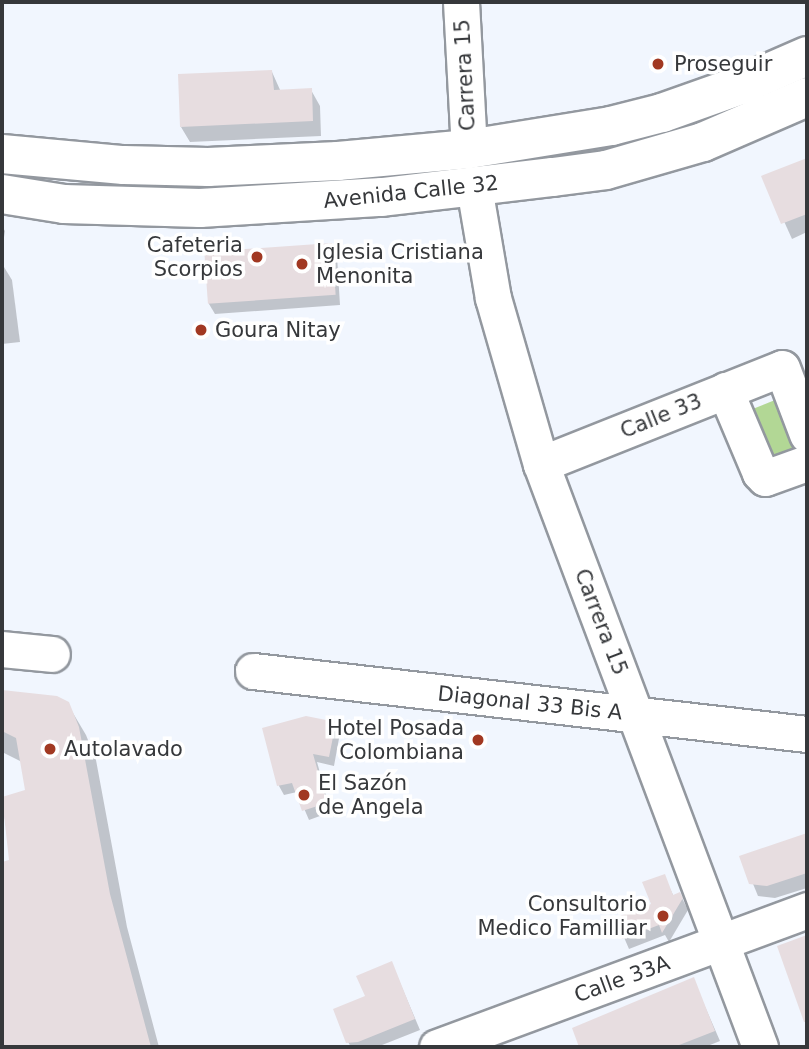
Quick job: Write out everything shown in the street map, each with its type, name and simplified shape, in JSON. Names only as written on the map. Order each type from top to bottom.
[{"type":"main road","name":"Avenida Calle 32","points":[[2,154],[124,165],[208,167],[338,161],[469,149],[611,126],[662,113],[741,85],[807,56]]},
{"type":"main road","name":"Avenida Calle 32","points":[[2,194],[64,204],[200,208],[382,197],[474,187],[606,170],[630,164],[703,142],[807,97]]},
{"type":"street","name":"Carrera 15","points":[[461,2],[469,149]]},
{"type":"street","name":"Carrera 15","points":[[474,187],[493,298],[541,464],[760,1047]]},
{"type":"street","name":"Calle 33","points":[[541,464],[782,368],[807,434]]},
{"type":"street","points":[[725,390],[760,473],[765,478],[807,463]]},
{"type":"street","points":[[2,649],[52,654]]},
{"type":"street","name":"Diagonal 33 Bis A","points":[[253,671],[807,734]]},
{"type":"street","name":"Calle 33A","points":[[437,1047],[807,910]]},
{"type":"green space","points":[[785,396],[807,450],[765,467],[743,413]]},
{"type":"building","points":[[272,70],[274,90],[312,88],[313,121],[180,127],[178,74]]},
{"type":"building","points":[[807,158],[807,214],[781,224],[761,176]]},
{"type":"building","points":[[332,243],[336,295],[208,304],[204,252]]},
{"type":"building","points":[[2,690],[57,696],[69,702],[79,727],[110,894],[151,1047],[2,1047],[2,862],[9,860],[2,797],[25,790],[16,738],[2,731]]},
{"type":"building","points":[[306,716],[336,722],[329,757],[313,754],[327,803],[302,811],[292,783],[277,786],[262,728]]},
{"type":"building","points":[[807,833],[807,873],[767,886],[749,884],[739,856]]},
{"type":"building","points":[[665,874],[673,895],[680,892],[683,898],[662,933],[659,925],[622,939],[614,918],[651,904],[642,882]]},
{"type":"building","points":[[807,935],[807,1022],[804,1022],[777,946]]},
{"type":"building","points":[[392,961],[415,1019],[358,1042],[346,1043],[333,1009],[365,996],[356,976]]},
{"type":"building","points":[[694,977],[715,1031],[674,1047],[579,1047],[572,1028]]},
{"type":"place","name":"Proseguir","points":[[658,64]]},
{"type":"place","name":"Cafeteria Scorpios","points":[[257,257]]},
{"type":"place","name":"Iglesia Cristiana Menonita","points":[[302,264]]},
{"type":"place","name":"Goura Nitay","points":[[201,330]]},
{"type":"place","name":"Hotel Posada Colombiana","points":[[478,740]]},
{"type":"place","name":"Autolavado","points":[[50,749]]},
{"type":"place","name":"El Sazón de Angela","points":[[304,795]]},
{"type":"place","name":"Consultorio Medico Familliar","points":[[663,916]]}]
